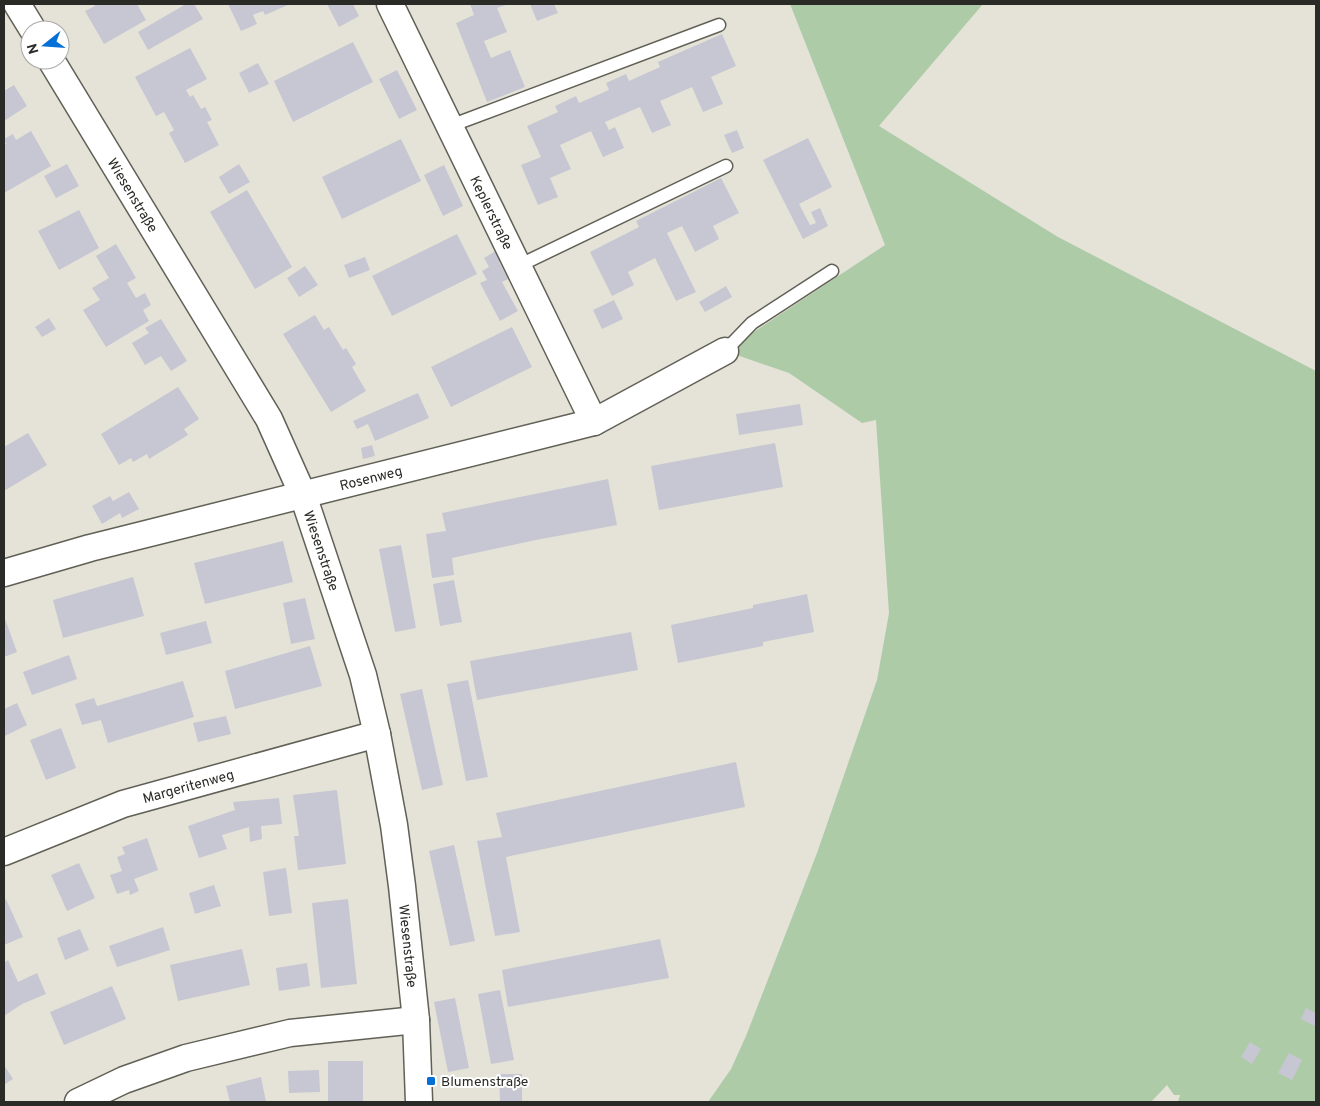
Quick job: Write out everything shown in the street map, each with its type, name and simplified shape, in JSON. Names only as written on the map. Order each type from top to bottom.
[{"type":"street","points":[[17,4],[27,20]]},
{"type":"street","name":"Keplerstraße","points":[[390,4],[594,422]]},
{"type":"street","name":"Wiesenstraße","points":[[57,70],[269,419],[303,495],[363,675],[377,734],[400,869],[416,1020],[419,1102]]},
{"type":"street","name":"Rosenweg","points":[[4,573],[90,548],[594,422],[725,351]]},
{"type":"street","name":"Margeritenweg","points":[[4,852],[123,804],[377,734]]},
{"type":"street","points":[[78,1102],[124,1080],[186,1058],[290,1033],[416,1020]]},
{"type":"lane","points":[[450,126],[719,25]]},
{"type":"lane","points":[[518,266],[726,166]]},
{"type":"lane","points":[[725,351],[752,323],[832,271]]},
{"type":"green space","points":[[790,4],[983,4],[879,126],[1058,237],[1316,371],[1316,1102],[1178,1102],[1180,1095],[1174,1095],[1167,1085],[1151,1102],[708,1102],[731,1069],[746,1036],[817,853],[877,680],[889,613],[876,420],[862,423],[789,373],[725,351],[885,245]]},
{"type":"building","points":[[94,4],[137,4],[146,20],[104,44],[85,11],[95,6]]},
{"type":"building","points":[[186,4],[194,4],[203,19],[148,50],[138,32]]},
{"type":"building","points":[[228,4],[290,4],[265,15],[263,11],[253,15],[257,24],[241,31]]},
{"type":"building","points":[[327,4],[353,4],[359,16],[339,27]]},
{"type":"building","points":[[470,4],[509,4],[497,8],[507,32],[484,41],[491,58],[510,50],[525,87],[487,102],[456,23],[474,15]]},
{"type":"building","points":[[530,4],[554,4],[558,13],[537,21]]},
{"type":"building","points":[[722,34],[736,66],[711,77],[723,104],[703,112],[692,87],[660,101],[671,125],[652,133],[640,107],[605,122],[609,130],[615,127],[624,148],[603,157],[591,131],[560,145],[571,169],[550,178],[558,197],[538,205],[521,165],[541,157],[527,126],[558,112],[555,106],[576,96],[579,103],[609,90],[606,83],[626,74],[629,81],[660,67],[658,62]]},
{"type":"building","points":[[353,42],[373,82],[293,122],[274,81]]},
{"type":"building","points":[[190,48],[207,79],[186,90],[190,97],[193,95],[201,109],[205,107],[212,120],[207,122],[219,145],[185,163],[169,133],[174,130],[164,112],[156,116],[135,77]]},
{"type":"building","points":[[258,63],[269,84],[249,93],[239,73]]},
{"type":"building","points":[[397,70],[417,110],[399,119],[379,79]]},
{"type":"building","points":[[14,85],[27,106],[4,121],[4,91]]},
{"type":"building","points":[[737,130],[744,148],[732,153],[724,135]]},
{"type":"building","points":[[31,131],[51,166],[4,193],[4,145],[6,144],[4,139],[13,134],[16,140]]},
{"type":"building","points":[[808,138],[832,187],[799,204],[810,225],[816,223],[811,212],[820,208],[828,226],[803,239],[763,160]]},
{"type":"building","points":[[401,139],[421,181],[342,219],[322,177]]},
{"type":"building","points":[[67,164],[79,186],[56,198],[44,176]]},
{"type":"building","points":[[239,164],[250,182],[229,194],[219,177]]},
{"type":"building","points":[[444,165],[463,206],[443,216],[424,175]]},
{"type":"building","points":[[721,178],[739,213],[713,226],[719,239],[695,252],[682,226],[667,233],[696,292],[676,301],[655,258],[628,272],[634,285],[612,296],[590,252],[639,227],[636,221]]},
{"type":"building","points":[[247,190],[292,267],[255,289],[210,212]]},
{"type":"building","points":[[79,210],[99,248],[59,270],[38,231]]},
{"type":"building","points":[[457,234],[477,274],[392,316],[372,276]]},
{"type":"building","points":[[116,244],[136,278],[127,283],[136,298],[145,293],[151,305],[143,310],[149,321],[106,347],[83,310],[100,300],[92,288],[109,278],[96,256]]},
{"type":"building","points":[[499,249],[504,259],[499,262],[508,279],[502,282],[518,311],[500,321],[480,283],[487,280],[482,271],[489,267],[484,258]]},
{"type":"building","points":[[365,257],[370,270],[349,278],[344,265]]},
{"type":"building","points":[[305,266],[318,285],[299,297],[287,278]]},
{"type":"building","points":[[726,286],[732,297],[705,312],[699,302]]},
{"type":"building","points":[[614,300],[623,319],[602,329],[593,310]]},
{"type":"building","points":[[315,315],[324,330],[329,327],[343,350],[346,348],[356,364],[352,367],[366,391],[331,412],[283,334]]},
{"type":"building","points":[[49,318],[56,329],[42,337],[35,327]]},
{"type":"building","points":[[161,319],[187,361],[171,371],[161,356],[145,365],[132,343],[149,333],[145,328]]},
{"type":"building","points":[[512,327],[532,367],[451,407],[431,367]]},
{"type":"building","points":[[178,387],[199,419],[184,429],[188,435],[149,459],[147,454],[133,462],[131,458],[119,465],[101,434]]},
{"type":"building","points":[[418,393],[429,418],[375,441],[368,424],[357,429],[353,421]]},
{"type":"building","points":[[800,404],[803,425],[739,435],[736,414]]},
{"type":"building","points":[[28,433],[47,465],[4,491],[4,447]]},
{"type":"building","points":[[775,443],[783,487],[659,510],[651,466]]},
{"type":"building","points":[[372,445],[375,456],[363,459],[361,448]]},
{"type":"building","points":[[608,479],[617,525],[452,558],[454,575],[432,578],[426,534],[446,531],[442,513]]},
{"type":"building","points":[[129,492],[139,509],[122,518],[120,513],[102,524],[92,506],[110,496],[113,501]]},
{"type":"building","points":[[283,541],[293,582],[205,604],[194,563]]},
{"type":"building","points":[[401,545],[416,628],[395,632],[379,549]]},
{"type":"building","points":[[133,577],[144,616],[63,638],[53,600]]},
{"type":"building","points":[[454,580],[462,622],[440,626],[433,584]]},
{"type":"building","points":[[807,594],[814,632],[763,642],[763,646],[678,663],[671,625],[753,608],[753,605]]},
{"type":"building","points":[[305,598],[315,639],[291,644],[283,603]]},
{"type":"building","points":[[4,616],[17,652],[4,657]]},
{"type":"building","points":[[206,621],[212,643],[166,655],[160,633]]},
{"type":"building","points":[[631,632],[638,670],[477,700],[470,661]]},
{"type":"building","points":[[310,646],[322,686],[235,709],[225,671]]},
{"type":"building","points":[[69,655],[77,679],[32,695],[23,672]]},
{"type":"building","points":[[468,680],[488,777],[466,781],[447,684]]},
{"type":"building","points":[[183,681],[194,717],[108,743],[101,720],[82,725],[75,704],[94,698],[97,706]]},
{"type":"building","points":[[422,689],[443,785],[422,790],[400,694]]},
{"type":"building","points":[[17,703],[27,725],[5,736],[4,709]]},
{"type":"building","points":[[226,716],[231,734],[198,742],[193,723]]},
{"type":"building","points":[[61,728],[76,768],[46,780],[30,740]]},
{"type":"building","points":[[736,762],[745,807],[506,857],[520,932],[495,936],[477,841],[502,837],[496,813]]},
{"type":"building","points":[[337,790],[346,864],[298,870],[294,836],[299,836],[293,795]]},
{"type":"building","points":[[279,798],[282,824],[261,826],[262,839],[250,842],[249,827],[222,835],[227,849],[199,858],[188,826],[235,810],[233,802]]},
{"type":"building","points":[[147,838],[158,870],[134,879],[139,891],[130,895],[129,890],[117,894],[110,875],[122,871],[117,857],[125,854],[122,847]]},
{"type":"building","points":[[454,845],[475,941],[450,946],[429,851]]},
{"type":"building","points":[[79,863],[95,898],[67,911],[51,875]]},
{"type":"building","points":[[286,868],[292,913],[269,916],[263,872]]},
{"type":"building","points":[[214,885],[221,906],[195,914],[189,893]]},
{"type":"building","points":[[6,899],[23,937],[4,945],[4,900]]},
{"type":"building","points":[[348,899],[357,984],[321,988],[312,903]]},
{"type":"building","points":[[163,927],[170,950],[117,967],[109,946]]},
{"type":"building","points":[[80,929],[89,950],[65,960],[57,938]]},
{"type":"building","points":[[660,939],[669,978],[508,1007],[502,970]]},
{"type":"building","points":[[242,949],[250,985],[178,1001],[170,965]]},
{"type":"building","points":[[8,960],[18,982],[37,973],[46,994],[22,1004],[4,1016],[4,963]]},
{"type":"building","points":[[307,963],[310,986],[279,991],[276,968]]},
{"type":"building","points":[[112,986],[126,1019],[64,1045],[50,1012]]},
{"type":"building","points":[[500,990],[514,1060],[491,1064],[478,994]]},
{"type":"building","points":[[455,998],[469,1068],[448,1072],[434,1002]]},
{"type":"building","points":[[1306,1008],[1316,1013],[1315,1026],[1301,1019]]},
{"type":"building","points":[[1250,1042],[1261,1049],[1252,1064],[1241,1057]]},
{"type":"building","points":[[1289,1053],[1302,1060],[1292,1080],[1278,1073]]},
{"type":"building","points":[[328,1061],[363,1061],[363,1102],[328,1102]]},
{"type":"building","points":[[4,1065],[13,1079],[4,1085]]},
{"type":"building","points":[[319,1070],[320,1092],[289,1093],[288,1071]]},
{"type":"building","points":[[499,1074],[522,1074],[522,1102],[500,1102]]},
{"type":"building","points":[[261,1077],[266,1102],[230,1102],[226,1086]]},
{"type":"place","name":"Blumenstraße","points":[[431,1081]]}]
